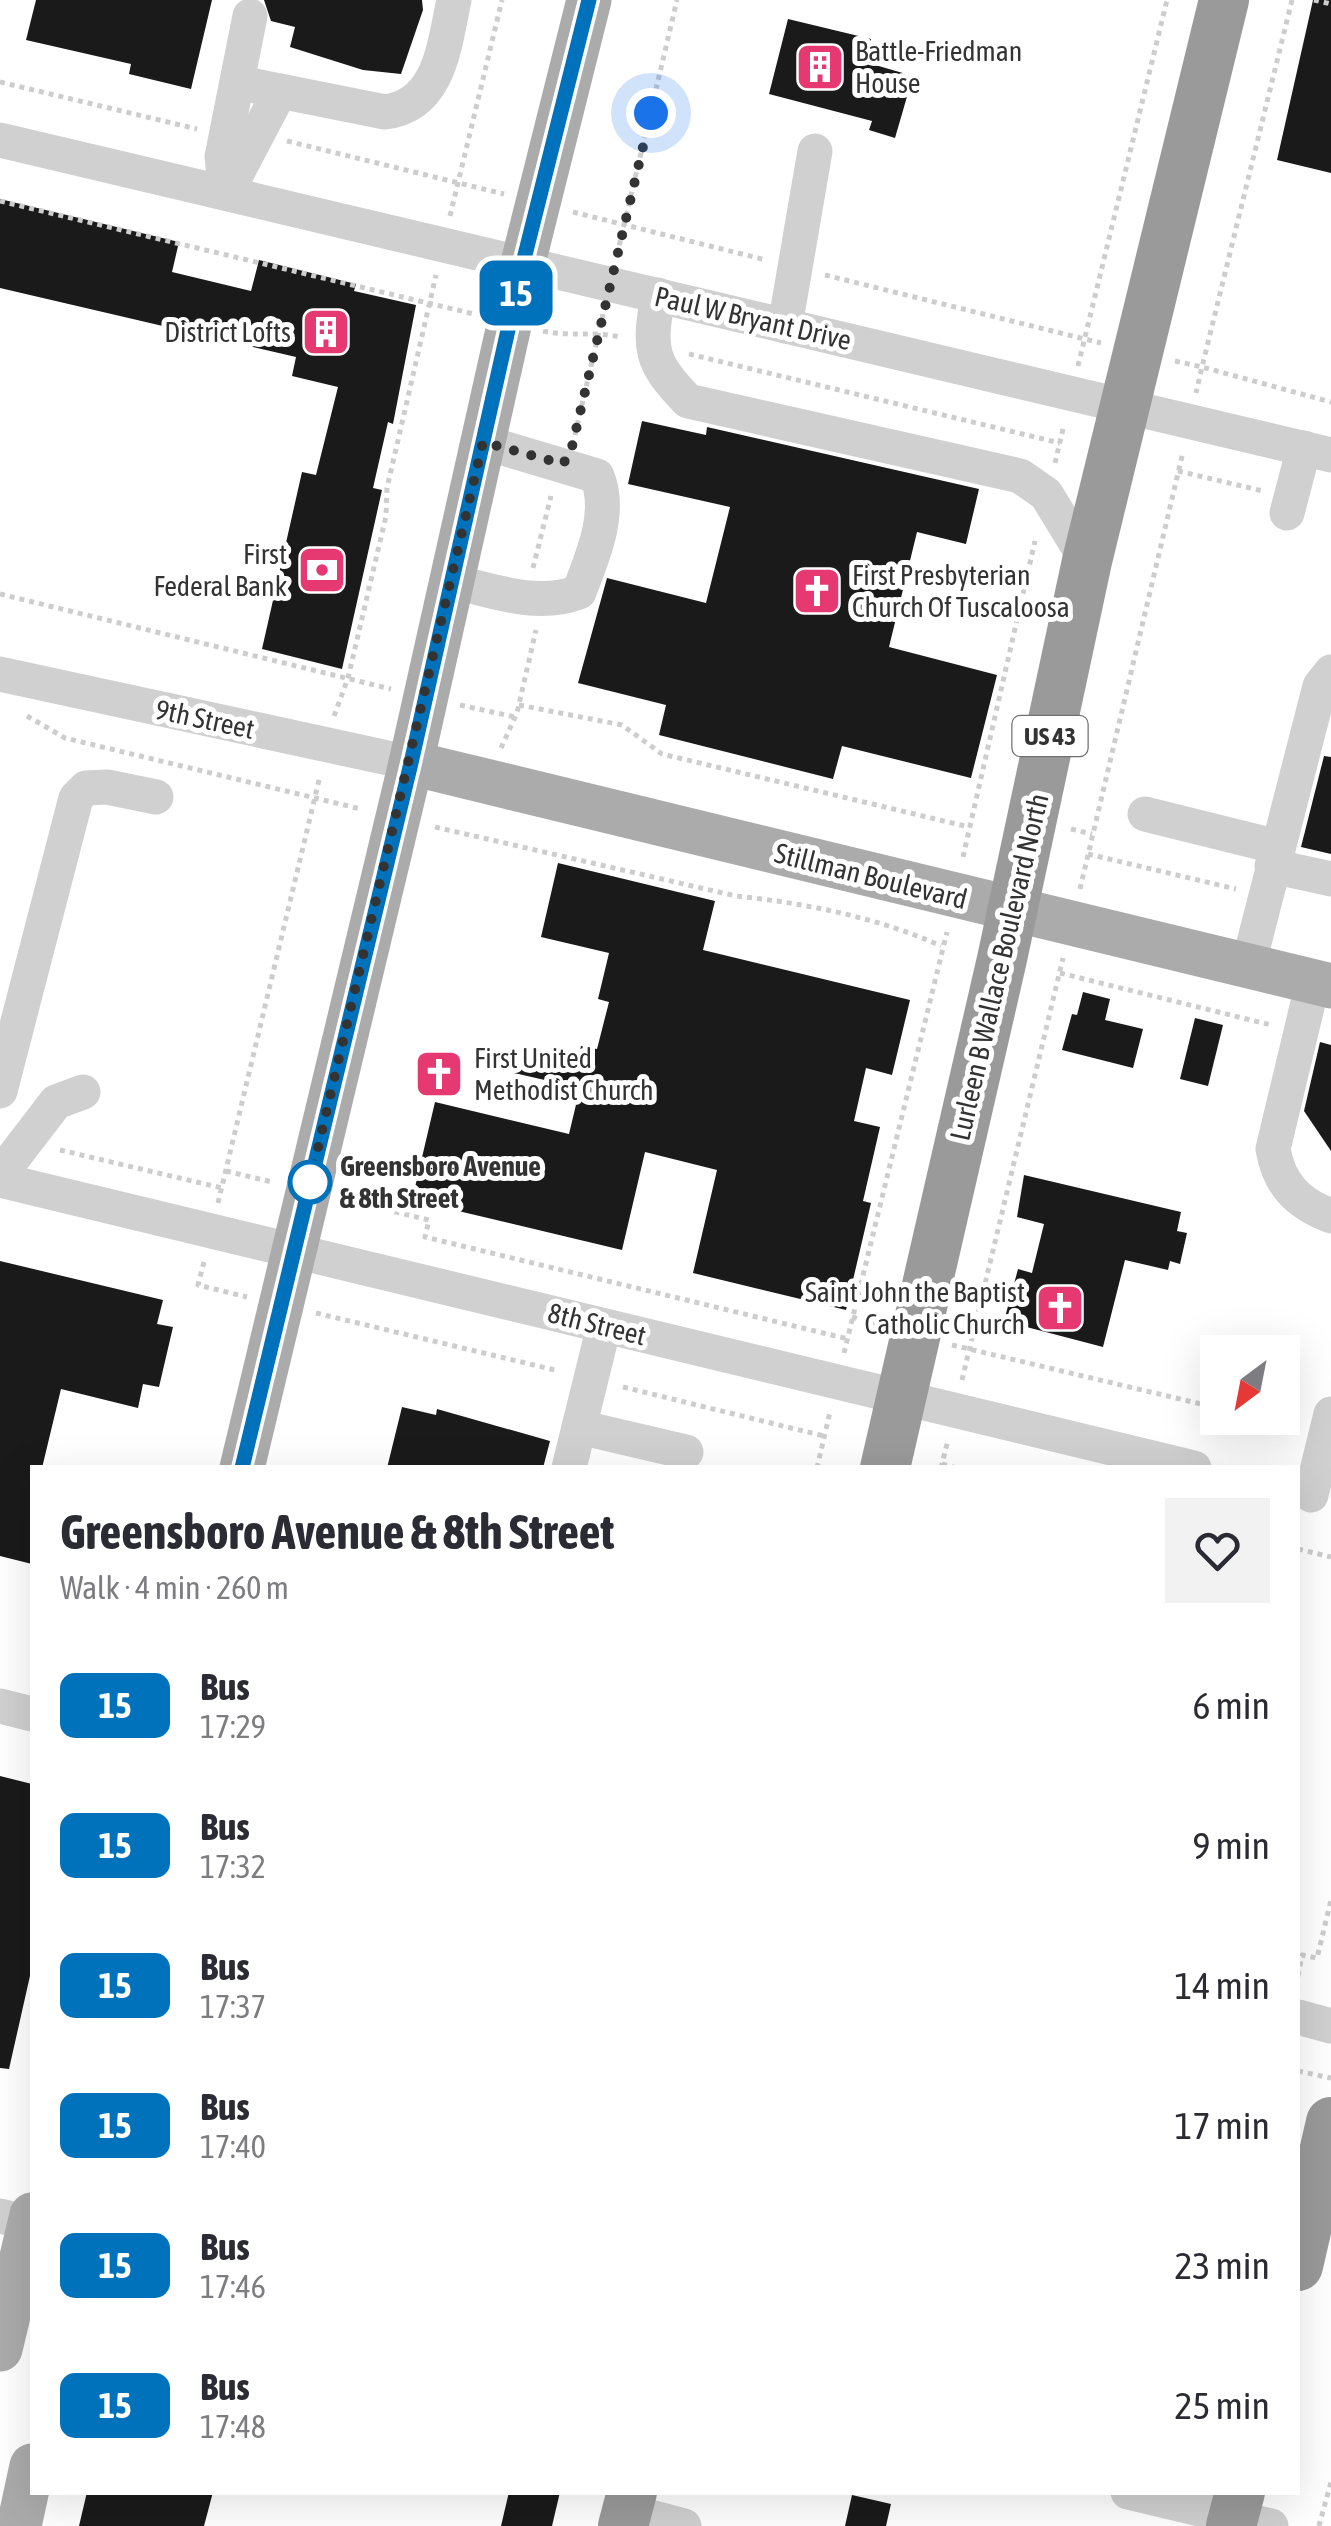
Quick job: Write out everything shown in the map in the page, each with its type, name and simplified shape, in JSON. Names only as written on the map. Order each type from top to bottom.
[{"type":"highway","name":"Lurleen B Wallace Boulevard North","points":[[886,1465],[1087,561],[1224,0]]},
{"type":"highway","points":[[1300,2257],[1331,2122]]},
{"type":"main road","points":[[243,1465],[411,763],[586,2]]},
{"type":"main road","name":"Stillman Boulevard","points":[[411,763],[1322,984]]},
{"type":"main road","points":[[0,2349],[24,2219]]},
{"type":"main road","points":[[19,2526],[30,2475]]},
{"type":"street","points":[[240,83],[385,112],[403,110],[421,98],[440,62],[454,0]]},
{"type":"street","points":[[226,193],[222,158],[240,83],[250,16]]},
{"type":"street","points":[[226,193],[280,91]]},
{"type":"street","name":"Paul W Bryant Drive","points":[[0,140],[1317,452]]},
{"type":"street","points":[[785,326],[814,151]]},
{"type":"street","points":[[658,295],[650,344],[663,375],[688,400],[1020,476],[1046,494],[1087,561]]},
{"type":"street","points":[[452,581],[538,599],[579,592],[593,555],[606,497],[596,476],[483,442]]},
{"type":"street","points":[[1289,505],[1317,452]]},
{"type":"street","name":"9th Street","points":[[0,674],[411,763]]},
{"type":"street","points":[[1248,966],[1271,870],[1327,680]]},
{"type":"street","points":[[0,1091],[76,798],[86,788],[107,787],[156,797]]},
{"type":"street","points":[[1146,814],[1271,870],[1331,878]]},
{"type":"street","points":[[1322,984],[1300,1032],[1274,1149],[1278,1176],[1300,1201],[1331,1216]]},
{"type":"street","points":[[0,1178],[28,1140],[70,1097],[22,1077],[10,1052]]},
{"type":"street","name":"8th Street","points":[[0,1178],[955,1411],[1090,1456],[1168,1465]]},
{"type":"street","points":[[571,1465],[604,1326]]},
{"type":"street","points":[[1313,1495],[1331,1414]]},
{"type":"street","points":[[580,1426],[686,1452]]},
{"type":"street","points":[[0,1706],[30,1714]]},
{"type":"street","points":[[1300,2018],[1331,2026]]},
{"type":"street","points":[[1143,2495],[1244,2515]]},
{"type":"street","points":[[627,2510],[684,2526]]},
{"type":"path","points":[[502,0],[348,678],[326,746],[198,1285],[824,1436]]},
{"type":"path","points":[[480,837],[504,737],[515,717],[542,609],[530,582],[556,476],[571,451],[677,0]]},
{"type":"path","points":[[518,706],[622,725],[662,754],[969,827],[1167,0]]},
{"type":"path","points":[[1271,870],[1088,854],[1292,0]]},
{"type":"path","points":[[1314,0],[1331,4]]},
{"type":"path","points":[[538,203],[1331,402]]},
{"type":"path","points":[[1178,471],[1289,505]]},
{"type":"path","points":[[0,594],[515,717]]},
{"type":"path","points":[[15,713],[30,716],[65,738],[736,896],[777,900],[914,934],[941,946],[818,1465]]},
{"type":"path","points":[[942,1465],[1060,973],[1300,1032]]},
{"type":"path","points":[[28,1140],[222,1188]]},
{"type":"path","points":[[226,1171],[429,1220],[425,1237],[848,1339]]},
{"type":"path","points":[[852,1317],[970,1350],[1200,1404]]},
{"type":"path","points":[[1300,1549],[1331,1557]]},
{"type":"path","points":[[1300,1966],[1302,1956],[1317,1958],[1331,1900]]},
{"type":"path","points":[[1300,2071],[1331,2078]]},
{"type":"path","points":[[1320,2526],[1331,2482]]},
{"type":"building","points":[[36,0],[212,0],[191,89],[129,74],[131,64],[26,40]]},
{"type":"building","points":[[264,0],[422,0],[423,10],[401,74],[363,70],[290,47],[295,27],[271,21]]},
{"type":"building","points":[[1313,0],[1331,0],[1331,173],[1277,160]]},
{"type":"building","name":"Battle-Friedman House","points":[[788,19],[871,39],[865,62],[913,76],[895,138],[869,130],[872,121],[769,94]]},
{"type":"building","name":"District Lofts","points":[[0,199],[179,242],[172,272],[251,291],[259,260],[356,284],[354,291],[416,305],[393,424],[388,422],[373,488],[382,490],[342,669],[262,649],[302,472],[316,475],[338,387],[292,376],[296,357],[0,288]]},
{"type":"building","points":[[642,421],[706,435],[707,427],[979,489],[966,544],[917,532],[889,647],[997,675],[971,778],[842,746],[833,779],[659,735],[666,705],[578,683],[607,578],[706,603],[730,507],[628,484]]},
{"type":"building","points":[[1324,756],[1331,757],[1331,854],[1301,847]]},
{"type":"building","points":[[558,863],[715,901],[703,950],[910,1000],[892,1075],[866,1068],[854,1121],[880,1127],[863,1201],[871,1203],[846,1310],[693,1273],[717,1170],[645,1152],[622,1250],[412,1200],[435,1102],[569,1134],[580,1088],[514,1073],[521,1046],[578,1060],[581,1046],[597,1049],[609,1002],[598,999],[609,953],[541,937]]},
{"type":"building","points":[[1083,992],[1110,999],[1105,1020],[1143,1029],[1133,1068],[1062,1050]]},
{"type":"building","points":[[1195,1018],[1223,1025],[1208,1086],[1180,1079]]},
{"type":"building","points":[[1320,1042],[1331,1045],[1331,1151],[1304,1111]]},
{"type":"building","points":[[1024,1175],[1181,1212],[1177,1231],[1187,1233],[1180,1264],[1170,1261],[1168,1270],[1125,1260],[1103,1347],[1004,1321],[1018,1269],[1032,1273],[1044,1224],[1017,1217]]},
{"type":"building","points":[[0,1261],[163,1300],[157,1324],[173,1327],[159,1387],[143,1384],[138,1408],[61,1389],[43,1465],[30,1465],[30,1564],[0,1556]]},
{"type":"building","points":[[402,1407],[436,1415],[437,1409],[550,1441],[544,1465],[388,1465]]},
{"type":"building","points":[[0,1776],[30,1784],[30,1976],[9,2069],[0,2068]]},
{"type":"building","points":[[86,2495],[212,2495],[204,2526],[79,2526]]},
{"type":"building","points":[[508,2495],[559,2495],[552,2526],[501,2526]]},
{"type":"building","points":[[852,2495],[891,2504],[886,2526],[845,2526]]},
{"type":"bus line","name":"15","points":[[243,1465],[411,763],[523,263],[589,0]]},
{"type":"place","name":"Battle-Friedman House","points":[[820,67]]},
{"type":"place","name":"District Lofts","points":[[326,332]]},
{"type":"place","name":"First Federal Bank","points":[[322,570]]},
{"type":"place","name":"First Presbyterian Church Of Tuscaloosa","points":[[817,591]]},
{"type":"place","name":"First United Methodist Church","points":[[439,1074]]},
{"type":"place","name":"Greensboro Avenue & 8th Street","points":[[310,1182]]},
{"type":"place","name":"Saint John the Baptist Catholic Church","points":[[1060,1308]]},
{"type":"route","points":[[310,1182],[483,442],[563,464],[571,451],[651,113]]}]
